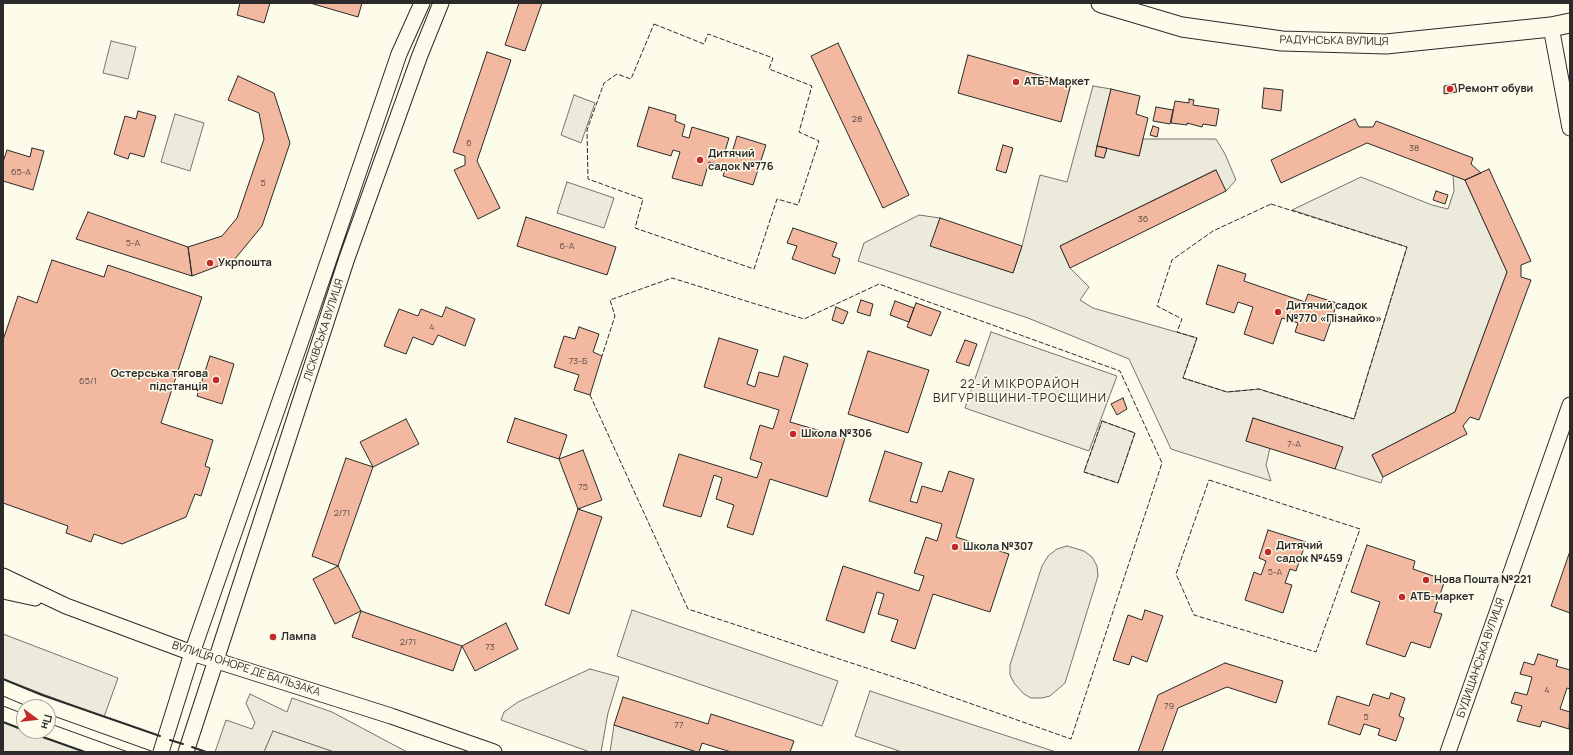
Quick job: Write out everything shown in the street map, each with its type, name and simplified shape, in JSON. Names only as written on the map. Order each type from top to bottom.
[{"type":"main road","name":"РАДУНСЬКА ВУЛИЦЯ","points":[[1101,3],[1182,27],[1282,41],[1386,44],[1551,27],[1570,23]]},
{"type":"street","name":"ЛІСКІВСЬКА ВУЛИЦЯ","points":[[161,752],[192,653],[399,54],[422,3]]},
{"type":"street","name":"ЛІСКІВСЬКА ВУЛИЦЯ","points":[[186,752],[347,258],[420,56],[441,3]]},
{"type":"street","points":[[1551,27],[1570,128]]},
{"type":"street","name":"БУДИЩАНСЬКА ВУЛИЦЯ","points":[[1448,752],[1570,405]]},
{"type":"street","name":"ВУЛИЦЯ ОНОРЕ ДЕ БАЛЬЗАКА","points":[[3,576],[66,606],[192,653],[391,716],[494,752]]},
{"type":"street","points":[[3,591],[66,606]]},
{"type":"shaded area","points":[[111,41],[136,47],[128,79],[103,73]]},
{"type":"shaded area","points":[[1093,86],[1111,89],[1095,156],[1104,158],[1107,148],[1139,156],[1143,139],[1216,139],[1225,154],[1236,180],[1226,191],[1215,170],[1060,246],[1070,268],[1089,287],[1080,300],[1093,308],[1197,338],[1183,378],[1227,392],[1259,389],[1354,419],[1407,247],[1292,210],[1361,177],[1432,205],[1448,209],[1454,191],[1453,175],[1465,180],[1507,272],[1455,412],[1372,455],[1383,477],[1381,483],[1335,469],[1342,447],[1253,418],[1246,441],[1270,448],[1266,465],[1271,481],[1171,449],[1129,359],[1028,318],[858,261],[864,243],[919,215],[940,218],[931,246],[1013,273],[1022,246],[1040,175],[1067,182]]},
{"type":"shaded area","points":[[574,95],[595,103],[581,143],[561,135]]},
{"type":"shaded area","points":[[175,114],[204,123],[190,171],[161,162]]},
{"type":"shaded area","points":[[567,182],[614,198],[604,228],[557,213]]},
{"type":"shaded area","points":[[991,332],[1117,376],[1089,451],[965,408]]},
{"type":"shaded area","points":[[1102,421],[1135,433],[1118,483],[1084,472]]},
{"type":"shaded area","points":[[1067,546],[1084,551],[1092,557],[1097,566],[1098,576],[1065,683],[1050,696],[1031,698],[1024,694],[1014,683],[1010,675],[1010,665],[1042,566],[1048,556],[1057,549]]},
{"type":"shaded area","points":[[632,610],[838,681],[822,726],[617,656]]},
{"type":"shaded area","points":[[3,634],[118,678],[104,717],[3,679]]},
{"type":"shaded area","points":[[590,669],[619,677],[608,713],[601,752],[590,752],[501,720],[504,712],[518,702]]},
{"type":"shaded area","points":[[870,691],[1056,752],[902,752],[855,736]]},
{"type":"shaded area","points":[[250,694],[287,712],[292,698],[332,712],[407,752],[334,752],[273,731],[264,752],[215,752],[226,720],[252,729],[255,723],[246,703]]},
{"type":"shaded area","points":[[3,722],[16,728],[16,739],[47,739],[85,752],[3,752]]},
{"type":"shaded area","points":[[614,725],[697,752],[610,752]]},
{"type":"shaded area","points":[[273,731],[334,752],[264,752]]},
{"type":"building","points":[[240,3],[270,3],[264,23],[237,15]]},
{"type":"building","points":[[310,3],[362,3],[358,17]]},
{"type":"building","points":[[519,3],[542,3],[525,51],[505,45]]},
{"type":"building","points":[[838,43],[909,195],[883,208],[811,56]]},
{"type":"building","points":[[487,52],[511,60],[477,161],[500,208],[478,219],[454,170],[465,165],[465,156],[453,152]]},
{"type":"building","points":[[968,55],[1071,84],[1061,122],[958,93]]},
{"type":"building","points":[[238,76],[274,93],[290,143],[262,226],[234,260],[192,276],[188,247],[222,236],[237,218],[264,139],[259,113],[228,100]]},
{"type":"building","name":"Ремонт обуви","points":[[1455,84],[1457,92],[1444,94],[1444,86]]},
{"type":"building","points":[[1264,88],[1283,90],[1281,111],[1262,108]]},
{"type":"building","points":[[1111,89],[1140,96],[1136,114],[1148,118],[1139,156],[1097,146]]},
{"type":"building","points":[[1189,99],[1194,100],[1193,105],[1219,109],[1216,126],[1203,124],[1202,127],[1187,123],[1187,125],[1171,123],[1175,101],[1189,103]]},
{"type":"building","points":[[649,107],[676,115],[675,121],[685,125],[682,136],[689,138],[692,127],[729,138],[725,151],[732,153],[737,136],[766,145],[753,185],[723,176],[726,167],[709,162],[702,186],[672,178],[680,152],[673,150],[671,156],[637,146]]},
{"type":"building","points":[[1156,107],[1173,110],[1170,124],[1153,121]]},
{"type":"building","points":[[138,111],[156,116],[144,157],[130,153],[128,159],[114,154],[125,116],[136,119]]},
{"type":"building","points":[[1355,119],[1359,127],[1373,127],[1376,121],[1473,158],[1471,164],[1481,173],[1465,180],[1367,143],[1281,183],[1271,160]]},
{"type":"building","points":[[1153,126],[1159,128],[1157,137],[1150,135]]},
{"type":"building","points":[[1003,145],[1013,148],[1006,173],[996,170]]},
{"type":"building","points":[[1097,146],[1107,148],[1104,158],[1095,156]]},
{"type":"building","points":[[32,148],[44,151],[33,190],[3,181],[3,162],[7,150],[30,157]]},
{"type":"building","points":[[1489,169],[1531,261],[1521,265],[1521,277],[1531,280],[1479,420],[1470,417],[1463,426],[1467,434],[1383,477],[1372,455],[1455,412],[1507,272],[1465,180]]},
{"type":"building","points":[[1216,170],[1226,191],[1070,268],[1060,246]]},
{"type":"building","points":[[1436,191],[1448,195],[1445,204],[1433,200]]},
{"type":"building","points":[[88,212],[188,247],[192,276],[76,239]]},
{"type":"building","points":[[526,217],[616,247],[607,275],[517,246]]},
{"type":"building","points":[[940,218],[1022,246],[1013,273],[930,246]]},
{"type":"building","points":[[793,228],[837,243],[832,256],[840,259],[835,274],[792,259],[797,246],[787,243]]},
{"type":"building","points":[[52,260],[104,277],[108,265],[202,297],[161,423],[213,440],[205,466],[210,468],[201,496],[195,494],[186,517],[122,544],[94,534],[91,542],[66,533],[68,526],[3,503],[3,340],[18,296],[37,303]]},
{"type":"building","points":[[1218,265],[1246,274],[1244,281],[1305,302],[1308,294],[1337,303],[1324,341],[1295,332],[1298,323],[1282,318],[1273,344],[1244,334],[1253,307],[1238,302],[1234,313],[1206,304]]},
{"type":"building","points":[[861,300],[873,304],[870,316],[857,312]]},
{"type":"building","points":[[895,301],[914,308],[909,322],[890,315]]},
{"type":"building","points":[[916,303],[941,312],[931,336],[907,327]]},
{"type":"building","points":[[446,307],[475,319],[465,346],[438,335],[433,345],[413,337],[406,354],[384,346],[399,309],[418,316],[421,309],[442,317]]},
{"type":"building","points":[[836,307],[848,312],[843,324],[832,320]]},
{"type":"building","points":[[579,327],[599,334],[593,352],[602,356],[590,395],[574,390],[579,375],[554,367],[564,336],[575,339]]},
{"type":"building","name":"Школа №306","points":[[719,338],[758,350],[747,384],[755,387],[759,372],[778,377],[784,356],[808,364],[790,422],[845,438],[827,497],[770,479],[753,535],[727,527],[734,505],[716,499],[722,478],[714,475],[701,517],[663,506],[679,454],[757,478],[762,463],[750,459],[760,425],[773,429],[779,410],[704,387]]},
{"type":"building","points":[[965,340],[977,344],[969,366],[956,362]]},
{"type":"building","points":[[868,351],[929,370],[908,433],[848,414]]},
{"type":"building","name":"Остерська тягова пiдстанцiя","points":[[210,356],[234,364],[222,404],[197,396]]},
{"type":"building","points":[[1123,398],[1127,409],[1117,415],[1111,404]]},
{"type":"building","points":[[515,418],[567,435],[559,459],[507,442]]},
{"type":"building","points":[[1253,418],[1343,447],[1335,469],[1246,441]]},
{"type":"building","points":[[406,419],[419,444],[373,467],[360,442]]},
{"type":"building","points":[[583,450],[602,500],[578,509],[559,459]]},
{"type":"building","name":"Школа №307","points":[[885,451],[922,463],[910,501],[917,503],[922,486],[942,492],[949,471],[974,479],[956,537],[1009,554],[990,612],[933,594],[915,649],[891,641],[898,620],[878,614],[884,594],[877,592],[864,633],[826,620],[843,566],[919,591],[924,576],[914,573],[926,537],[937,541],[942,524],[869,501]]},
{"type":"building","points":[[346,458],[373,467],[338,566],[312,556]]},
{"type":"building","points":[[578,509],[602,517],[569,614],[545,605]]},
{"type":"building","name":"Дитячий садок №459","points":[[1268,530],[1306,542],[1296,571],[1290,569],[1285,583],[1292,585],[1283,613],[1245,600],[1254,572],[1261,575],[1266,561],[1259,558]]},
{"type":"building","name":"АТБ-маркет","points":[[1367,545],[1415,561],[1413,569],[1445,580],[1434,612],[1442,614],[1430,648],[1411,642],[1405,657],[1366,644],[1380,602],[1351,592]]},
{"type":"building","points":[[1570,551],[1570,613],[1551,606]]},
{"type":"building","points":[[338,566],[361,611],[335,624],[313,579]]},
{"type":"building","points":[[1145,610],[1163,616],[1147,662],[1132,656],[1129,665],[1113,660],[1128,615],[1142,620]]},
{"type":"building","points":[[361,611],[462,646],[453,671],[352,637]]},
{"type":"building","points":[[506,623],[518,649],[475,671],[462,646]]},
{"type":"building","points":[[1538,654],[1558,660],[1556,666],[1570,670],[1570,689],[1567,688],[1560,709],[1570,712],[1569,729],[1542,721],[1540,727],[1517,721],[1522,706],[1511,703],[1515,692],[1527,695],[1532,677],[1520,674],[1524,662],[1534,665]]},
{"type":"building","points":[[1225,663],[1283,681],[1276,703],[1227,687],[1178,708],[1162,752],[1138,752],[1158,695]]},
{"type":"building","points":[[1391,693],[1405,698],[1399,716],[1404,718],[1396,741],[1378,735],[1380,729],[1364,724],[1360,735],[1328,724],[1337,696],[1369,706],[1373,694],[1389,699]]},
{"type":"building","points":[[623,697],[708,724],[711,714],[794,741],[790,752],[731,752],[702,743],[699,752],[697,752],[614,725]]},
{"type":"tram line","points":[[3,696],[16,702]]},
{"type":"tram line","points":[[3,706],[16,711]]},
{"type":"tram line","points":[[56,717],[154,752]]},
{"type":"tram line","points":[[56,726],[128,752]]},
{"type":"fence","points":[[654,24],[704,44],[708,34],[773,58],[769,69],[812,86],[799,132],[819,141],[798,205],[777,199],[754,269],[635,228],[643,199],[588,179],[587,130],[604,83],[617,74],[631,79],[654,24]]},
{"type":"fence","points":[[1271,204],[1407,247],[1354,419],[1259,389],[1227,392],[1183,378],[1197,338],[1177,332],[1182,319],[1157,306],[1172,260],[1213,231],[1271,204]]},
{"type":"fence","points":[[590,395],[688,609],[918,685],[1071,739],[1162,463],[1120,371],[879,284],[804,319],[672,278],[610,300],[615,316],[602,356]]},
{"type":"fence","points":[[1102,421],[1135,433],[1118,483],[1084,472],[1102,421]]},
{"type":"fence","points":[[1209,480],[1360,529],[1316,652],[1194,615],[1176,574],[1209,480]]},
{"type":"wall","points":[[3,679],[42,695],[160,736]]},
{"type":"wall","points":[[3,722],[16,727]]},
{"type":"wall","points":[[48,739],[85,752]]},
{"type":"wall","points":[[170,740],[183,744]]},
{"type":"wall","points":[[192,747],[206,752]]},
{"type":"place","name":"АТБ-Маркет","points":[[1016,82]]},
{"type":"place","name":"Ремонт обуви","points":[[1450,89]]},
{"type":"place","name":"Дитячий садок №776","points":[[700,160]]},
{"type":"place","name":"Укрпошта","points":[[210,263]]},
{"type":"place","name":"Дитячий садок №770 «Пізнайко»","points":[[1278,312]]},
{"type":"place","name":"Остерська тягова пiдстанцiя","points":[[216,380]]},
{"type":"place","name":"Школа №306","points":[[793,434]]},
{"type":"place","name":"Школа №307","points":[[955,547]]},
{"type":"place","name":"Дитячий садок №459","points":[[1268,552]]},
{"type":"place","name":"Нова Пошта №221","points":[[1426,580]]},
{"type":"place","name":"АТБ-маркет","points":[[1402,597]]},
{"type":"place","name":"Лампа","points":[[273,637]]},
{"type":"district","name":"22-Й МІКРОРАЙОН ВИГУРІВЩИНИ-ТРОЄЩИНИ","points":[[1020,392]]}]
